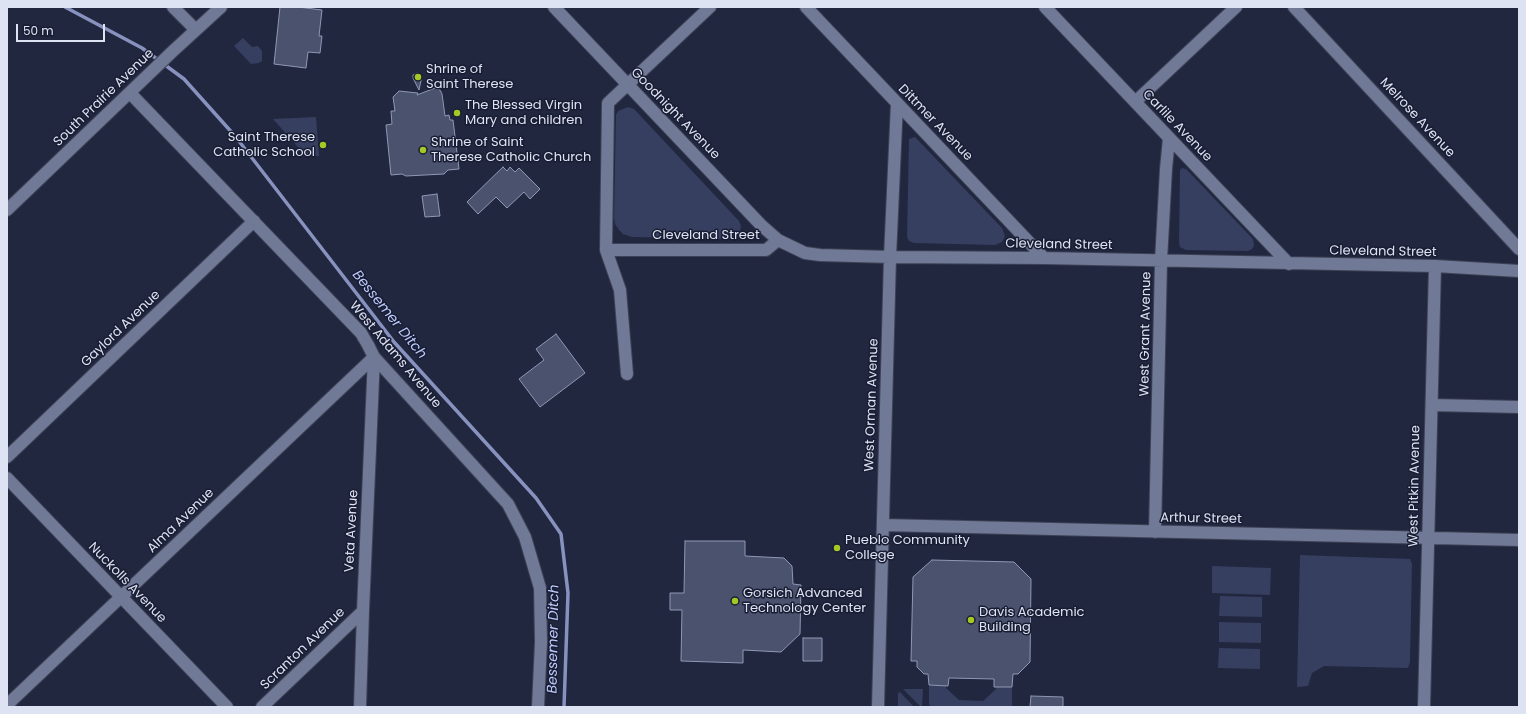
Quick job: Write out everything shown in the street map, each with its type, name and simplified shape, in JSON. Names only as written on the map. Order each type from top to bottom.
[{"type":"street","points":[[173,7],[196,30]]},
{"type":"street","name":"South Prairie Avenue","points":[[7,210],[173,50],[221,7]]},
{"type":"street","name":"Goodnight Avenue","points":[[554,7],[761,225],[778,240]]},
{"type":"street","points":[[627,374],[620,290],[606,250],[608,103],[710,7]]},
{"type":"street","name":"Dittmer Avenue","points":[[806,7],[1044,258]]},
{"type":"street","name":"Carlile Avenue","points":[[1045,7],[1289,264]]},
{"type":"street","points":[[1135,102],[1236,7]]},
{"type":"street","name":"Melrose Avenue","points":[[1294,7],[1519,249]]},
{"type":"street","name":"West Adams Avenue","points":[[133,89],[254,221],[361,333],[374,357],[508,504],[525,537],[540,588],[541,642],[538,707]]},
{"type":"street","name":"West Orman Avenue","points":[[878,707],[890,257],[897,103]]},
{"type":"street","name":"West Grant Avenue","points":[[1155,532],[1162,261],[1166,169],[1169,138]]},
{"type":"street","name":"Gaylord Avenue","points":[[7,457],[254,221]]},
{"type":"street","name":"Cleveland Street","points":[[606,250],[766,250],[778,240],[805,253],[820,255],[1435,266],[1519,271]]},
{"type":"street","name":"West Pitkin Avenue","points":[[1424,707],[1435,266]]},
{"type":"street","name":"Alma Avenue","points":[[7,705],[374,357]]},
{"type":"street","name":"Veta Avenue","points":[[360,707],[374,357]]},
{"type":"street","points":[[1432,405],[1519,407]]},
{"type":"street","name":"Nuckolls Avenue","points":[[7,478],[227,707]]},
{"type":"street","name":"Arthur Street","points":[[883,525],[1519,540]]},
{"type":"street","name":"Scranton Avenue","points":[[262,707],[363,611]]},
{"type":"shaded area","points":[[243,38],[252,47],[258,46],[262,51],[262,61],[251,64],[234,46]]},
{"type":"shaded area","points":[[628,107],[634,109],[739,221],[741,226],[739,235],[732,239],[632,237],[623,234],[619,230],[615,224],[614,218],[616,115],[618,111]]},
{"type":"shaded area","points":[[316,117],[319,156],[306,156],[273,119]]},
{"type":"shaded area","points":[[915,137],[1002,228],[1005,236],[1002,242],[995,245],[914,243],[909,241],[907,237],[909,139]]},
{"type":"shaded area","points":[[1182,168],[1186,169],[1253,239],[1254,246],[1252,249],[1248,251],[1186,250],[1180,247],[1180,170]]},
{"type":"shaded area","points":[[1300,555],[1410,559],[1412,564],[1410,662],[1408,668],[1324,666],[1312,673],[1308,686],[1297,687]]},
{"type":"shaded area","points":[[1212,566],[1271,568],[1270,595],[1212,593]]},
{"type":"shaded area","points":[[1220,596],[1262,597],[1262,617],[1219,616]]},
{"type":"shaded area","points":[[1219,622],[1261,623],[1261,643],[1219,642]]},
{"type":"shaded area","points":[[1219,648],[1260,649],[1260,669],[1218,668]]},
{"type":"shaded area","points":[[929,685],[946,686],[946,688],[959,700],[983,701],[996,689],[996,687],[1012,687],[1012,707],[931,707],[929,704]]},
{"type":"shaded area","points":[[903,689],[923,689],[922,707],[921,707]]},
{"type":"shaded area","points":[[900,692],[914,707],[898,707],[898,693]]},
{"type":"building","points":[[280,7],[298,7],[322,10],[319,36],[322,36],[320,53],[308,52],[306,68],[274,64]]},
{"type":"building","name":"Shrine of Saint Therese","points":[[417,73],[422,76],[419,90],[413,78],[413,75]]},
{"type":"building","name":"Shrine of Saint Therese Catholic Church","points":[[435,88],[440,90],[442,94],[445,116],[449,115],[450,120],[453,120],[459,169],[448,170],[444,174],[406,176],[402,174],[391,175],[386,125],[392,124],[391,111],[395,111],[393,97],[399,91],[418,93],[417,95]]},
{"type":"building","points":[[503,167],[507,171],[510,167],[515,172],[519,168],[540,189],[530,199],[524,192],[507,208],[496,197],[478,214],[467,202]]},
{"type":"building","points":[[437,194],[440,216],[425,217],[422,196]]},
{"type":"building","points":[[556,334],[585,373],[540,407],[519,379],[544,360],[536,349]]},
{"type":"building","name":"Gorsich Advanced Technology Center","points":[[685,541],[745,541],[745,556],[784,558],[792,566],[793,584],[801,585],[800,634],[781,652],[743,650],[743,663],[681,661],[682,610],[670,610],[670,593],[684,593]]},
{"type":"building","name":"Davis Academic Building","points":[[932,560],[1014,562],[1031,579],[1030,662],[1018,674],[1013,674],[1012,687],[994,687],[994,679],[949,678],[948,686],[929,685],[928,674],[924,674],[917,667],[917,661],[911,661],[913,577]]},
{"type":"building","points":[[803,638],[822,638],[822,661],[803,661]]},
{"type":"building","points":[[1031,696],[1063,697],[1063,707],[1030,707]]},
{"type":"waterway","name":"Bessemer Ditch","points":[[65,7],[142,48],[184,79],[235,136],[394,342],[536,498],[561,534],[568,593],[564,707]]},
{"type":"place","name":"Shrine of Saint Therese","points":[[418,77]]},
{"type":"place","name":"The Blessed Virgin Mary and children","points":[[457,113]]},
{"type":"place","name":"Saint Therese Catholic School","points":[[323,145]]},
{"type":"place","name":"Shrine of Saint Therese Catholic Church","points":[[423,150]]},
{"type":"place","name":"Pueblo Community College","points":[[837,548]]},
{"type":"place","name":"Gorsich Advanced Technology Center","points":[[735,601]]},
{"type":"place","name":"Davis Academic Building","points":[[971,620]]}]
